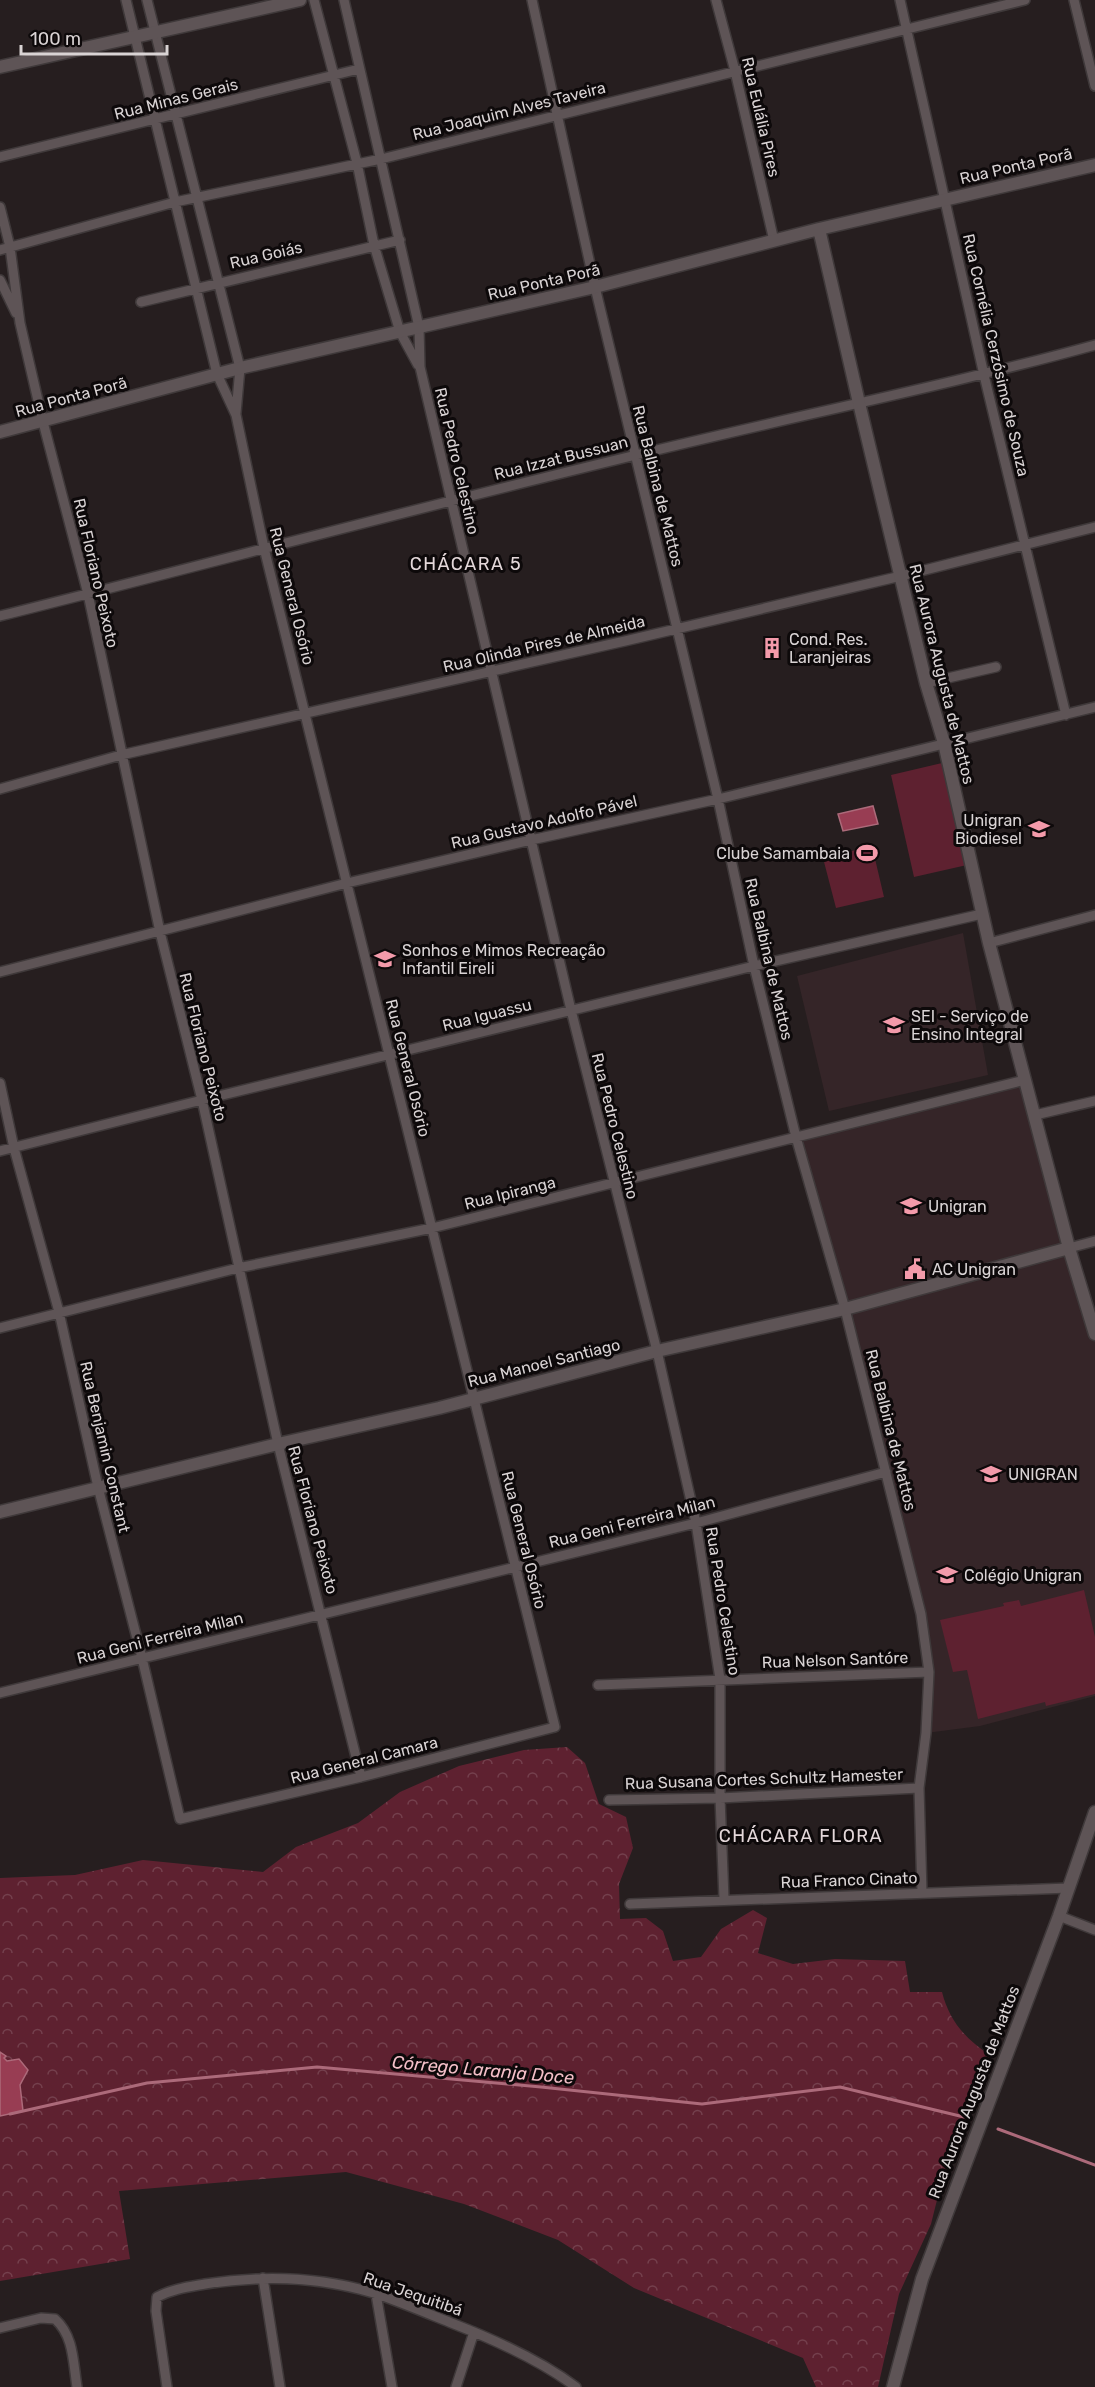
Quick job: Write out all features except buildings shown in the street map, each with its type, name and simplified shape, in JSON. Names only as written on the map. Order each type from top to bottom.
[{"type":"street","name":"Rua General Osório","points":[[126,0],[217,374],[236,415],[264,548],[555,1727]]},
{"type":"street","name":"Rua General Osório","points":[[147,0],[240,368],[236,415]]},
{"type":"street","points":[[0,67],[300,0]]},
{"type":"street","name":"Rua Pedro Celestino","points":[[314,0],[357,163],[374,245],[400,332],[420,367]]},
{"type":"street","name":"Rua Pedro Celestino","points":[[344,0],[419,327],[420,367],[571,1010],[657,1351],[696,1523],[720,1679],[720,1798],[724,1899]]},
{"type":"street","name":"Rua Balbina de Mattos","points":[[532,0],[595,287],[678,628],[754,966],[796,1137],[845,1309],[921,1614],[929,1672],[926,1733],[919,1788],[922,1893]]},
{"type":"street","name":"Rua Eulália Pires","points":[[716,0],[735,71],[774,241]]},
{"type":"street","name":"Rua Cornélia Cerzósimo de Souza","points":[[900,0],[984,375],[1066,715]]},
{"type":"street","name":"Rua Joaquim Alves Taveira","points":[[0,250],[175,202],[381,159],[1025,0]]},
{"type":"street","points":[[1074,0],[1095,87]]},
{"type":"street","name":"Rua Minas Gerais","points":[[0,157],[359,69]]},
{"type":"street","name":"Rua Ponta Porã","points":[[0,432],[240,368],[595,287],[819,229],[1095,165]]},
{"type":"street","name":"Rua Floriano Peixoto","points":[[0,207],[10,247],[20,323],[88,594],[160,932],[202,1100],[278,1444],[322,1613],[361,1777]]},
{"type":"street","name":"Rua Aurora Augusta de Mattos","points":[[819,229],[858,403],[926,683],[944,743],[989,943],[1095,1334]]},
{"type":"street","name":"Rua Goiás","points":[[141,302],[218,281],[400,240]]},
{"type":"street","name":"Rua Floriano Peixoto","points":[[0,280],[20,323]]},
{"type":"street","name":"Rua Izzat Bussuan","points":[[0,616],[452,500],[984,375],[1095,345]]},
{"type":"street","name":"Rua Olinda Pires de Almeida","points":[[0,789],[121,755],[491,672],[901,576],[1095,527]]},
{"type":"street","points":[[926,683],[996,667]]},
{"type":"street","name":"Rua Gustavo Adolfo Pável","points":[[0,972],[347,883],[718,799],[1095,707]]},
{"type":"street","name":"Rua Iguassu","points":[[0,1152],[389,1054],[982,914]]},
{"type":"street","points":[[989,943],[1095,915]]},
{"type":"street","name":"Rua Ipiranga","points":[[0,1328],[238,1268],[432,1228],[1025,1080]]},
{"type":"street","name":"Rua Benjamin Constant","points":[[0,1083],[14,1148],[59,1312],[98,1487],[180,1819]]},
{"type":"street","points":[[1035,1115],[1095,1101]]},
{"type":"street","name":"Rua Manoel Santiago","points":[[0,1512],[278,1444],[428,1411],[657,1351],[845,1309],[1095,1241]]},
{"type":"street","name":"Rua Geni Ferreira Milan","points":[[0,1693],[696,1523],[886,1472]]},
{"type":"street","name":"Rua Nelson Santóre","points":[[598,1685],[929,1672]]},
{"type":"street","name":"Rua General Camara","points":[[180,1819],[361,1777],[555,1727]]},
{"type":"street","name":"Rua Susana Cortes Schultz Hamester","points":[[609,1800],[720,1798],[919,1788]]},
{"type":"street","name":"Rua Aurora Augusta de Mattos","points":[[893,2387],[922,2279],[1059,1916],[1095,1812]]},
{"type":"street","name":"Rua Franco Cinato","points":[[630,1904],[1069,1888]]},
{"type":"street","points":[[1059,1916],[1095,1930]]},
{"type":"street","points":[[263,2278],[280,2387]]},
{"type":"street","name":"Rua Jequitibá","points":[[167,2387],[156,2311],[157,2296],[169,2290],[263,2278],[319,2282],[376,2294],[474,2332],[523,2355],[574,2386]]},
{"type":"street","points":[[376,2294],[392,2387]]},
{"type":"street","points":[[0,2328],[41,2319],[54,2319],[64,2327],[69,2336],[77,2387]]},
{"type":"street","points":[[456,2387],[474,2332]]},
{"type":"shaded area","points":[[873,806],[878,824],[843,831],[838,814]]},
{"type":"shaded area","name":"SEI - Serviço de Ensino Integral","points":[[963,933],[988,1075],[829,1111],[797,976]]},
{"type":"shaded area","name":"UNIGRAN","points":[[1025,1080],[1095,1334],[1095,1696],[980,1726],[926,1733],[929,1672],[921,1614],[796,1137]]},
{"type":"shaded area","points":[[0,2052],[6,2056],[4,2058],[7,2061],[19,2059],[28,2070],[20,2085],[23,2111],[0,2116]]},
{"type":"green space","points":[[942,763],[967,865],[914,877],[891,775]]},
{"type":"green space","points":[[872,846],[884,897],[836,908],[823,858]]},
{"type":"green space","points":[[1084,1590],[1095,1637],[1095,1694],[1046,1706],[1045,1702],[978,1719],[967,1670],[953,1672],[940,1620],[1004,1606],[1003,1603],[1019,1600],[1021,1606]]},
{"type":"green space","points":[[567,1747],[585,1763],[599,1804],[626,1817],[633,1848],[619,1884],[620,1919],[646,1918],[663,1931],[673,1961],[701,1957],[721,1929],[753,1910],[767,1918],[758,1953],[793,1964],[835,1959],[905,1961],[910,1992],[942,1992],[959,2028],[990,2055],[964,2131],[938,2196],[931,2224],[899,2294],[878,2387],[816,2387],[803,2358],[634,2288],[558,2240],[464,2204],[346,2172],[119,2191],[130,2259],[0,2281],[0,1878],[75,1875],[143,1860],[263,1872],[296,1847],[358,1823],[400,1792],[459,1766],[524,1750]]},
{"type":"waterway","name":"Córrego Laranja Doce","points":[[10,2114],[147,2083],[317,2067],[702,2104],[840,2087],[964,2117]]},
{"type":"waterway","name":"Córrego Laranja Doce","points":[[998,2129],[1095,2165]]},
{"type":"place","name":"Cond. Res. Laranjeiras","points":[[772,648]]},
{"type":"place","name":"Unigran Biodiesel","points":[[1039,829]]},
{"type":"place","name":"Clube Samambaia","points":[[867,853]]},
{"type":"place","name":"Sonhos e Mimos Recreação Infantil Eireli","points":[[385,959]]},
{"type":"place","name":"SEI - Serviço de Ensino Integral","points":[[894,1025]]},
{"type":"place","name":"Unigran","points":[[911,1206]]},
{"type":"place","name":"AC Unigran","points":[[915,1269]]},
{"type":"place","name":"UNIGRAN","points":[[991,1474]]},
{"type":"place","name":"Colégio Unigran","points":[[947,1575]]},
{"type":"district","name":"CHÁCARA 5","points":[[466,564]]},
{"type":"district","name":"CHÁCARA FLORA","points":[[801,1836]]}]
